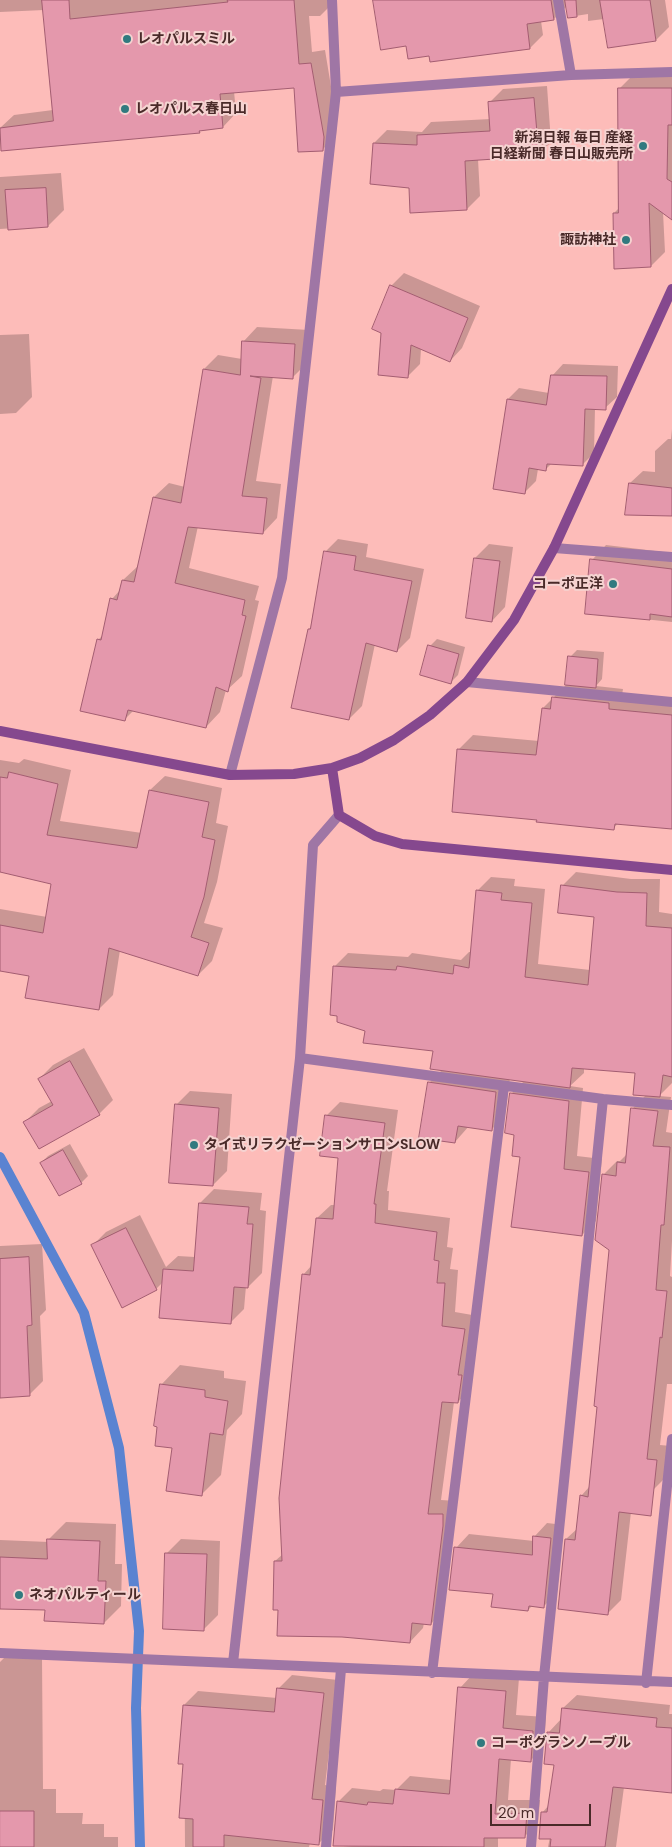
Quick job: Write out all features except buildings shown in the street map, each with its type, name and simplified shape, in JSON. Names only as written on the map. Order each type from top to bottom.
[{"type":"street","points":[[230,775],[282,578],[336,92],[332,0]]},
{"type":"street","points":[[558,0],[571,75]]},
{"type":"street","points":[[336,92],[571,75],[672,72]]},
{"type":"street","points":[[0,731],[230,775],[294,774],[332,768],[360,758],[394,740],[430,716],[467,682],[514,620],[554,548],[672,289]]},
{"type":"street","points":[[554,548],[672,557]]},
{"type":"street","points":[[467,682],[672,702]]},
{"type":"street","points":[[233,1664],[300,1058],[313,845],[339,815],[332,768]]},
{"type":"street","points":[[339,815],[375,836],[402,844],[672,870]]},
{"type":"street","points":[[300,1058],[603,1099],[672,1105]]},
{"type":"street","points":[[432,1673],[504,1086]]},
{"type":"street","points":[[531,1847],[544,1677],[603,1099]]},
{"type":"street","points":[[646,1682],[672,1439]]},
{"type":"street","points":[[0,1653],[672,1682]]},
{"type":"street","points":[[326,1847],[341,1668]]},
{"type":"waterway","points":[[0,1157],[84,1313],[119,1448],[139,1631],[136,1708],[140,1847]]},
{"type":"place","name":"レオパルスミル","points":[[127,39]]},
{"type":"place","name":"レオパルス春日山","points":[[125,109]]},
{"type":"place","name":"新潟日報 毎日 産経 日経新聞 春日山販売所","points":[[643,146]]},
{"type":"place","name":"諏訪神社","points":[[626,240]]},
{"type":"place","name":"コーポ正洋","points":[[613,584]]},
{"type":"place","name":"タイ式リラクゼーションサロンSLOW","points":[[194,1145]]},
{"type":"place","name":"ネオパルティール","points":[[19,1595]]},
{"type":"place","name":"コーポグランノーブル","points":[[481,1743]]}]
